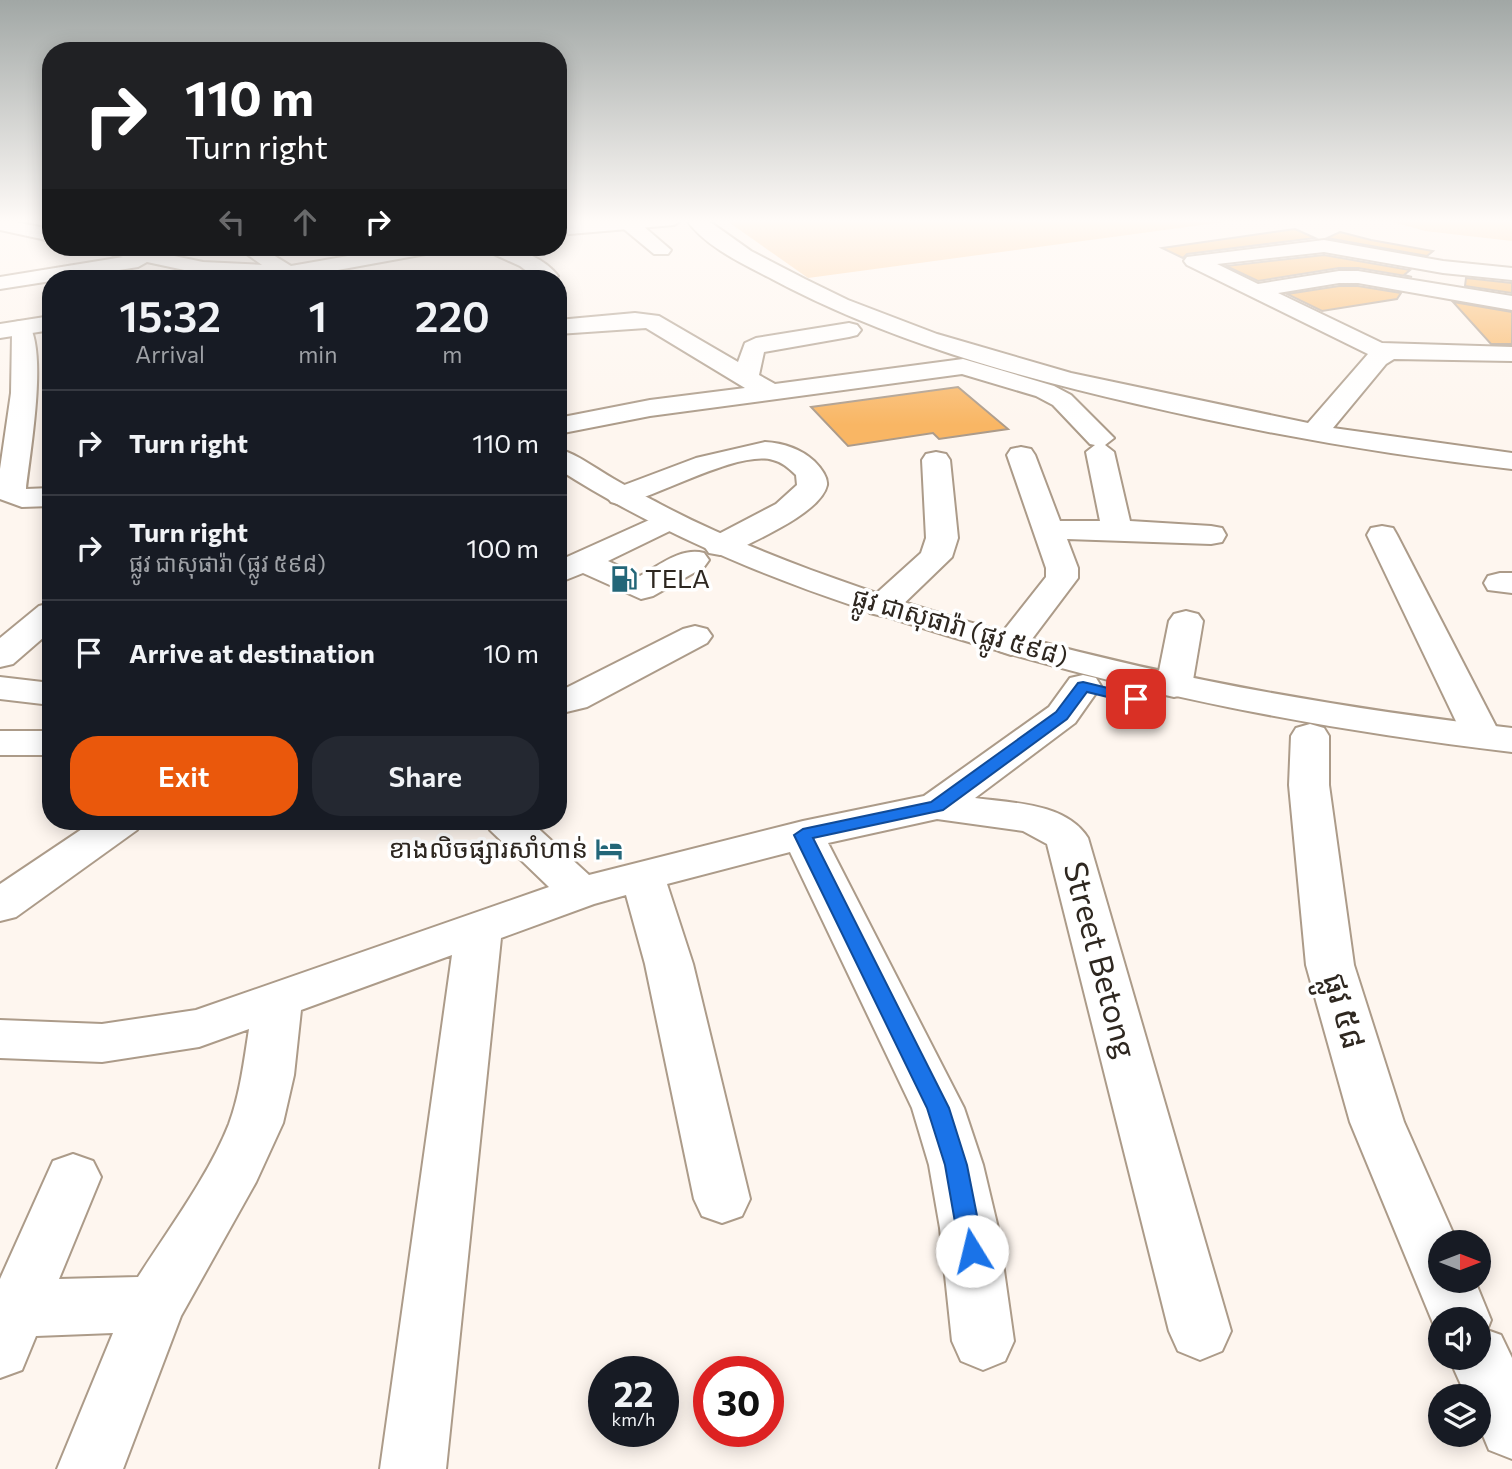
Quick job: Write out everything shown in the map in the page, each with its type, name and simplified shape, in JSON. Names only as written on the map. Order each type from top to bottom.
[{"type":"street","points":[[805,288],[875,321],[953,348],[1087,385],[1314,432],[1512,461]]},
{"type":"street","points":[[1247,288],[1375,349],[1390,352],[1512,354]]},
{"type":"street","points":[[1252,290],[1268,288]]},
{"type":"street","points":[[1434,288],[1512,303]]},
{"type":"street","points":[[7,327],[42,317]]},
{"type":"street","points":[[567,326],[652,321],[747,375],[769,391]]},
{"type":"street","points":[[7,327],[42,324]]},
{"type":"street","points":[[7,327],[24,335],[12,397],[10,494],[22,498],[42,497]]},
{"type":"street","points":[[747,375],[753,348],[764,343],[849,330]]},
{"type":"street","points":[[1314,432],[1377,359],[1390,352]]},
{"type":"street","points":[[567,424],[650,408],[962,366],[1045,391],[1062,400],[1100,445],[1117,530]]},
{"type":"street","points":[[12,397],[42,389]]},
{"type":"street","points":[[571,567],[641,589],[788,509],[807,494],[812,485],[811,476],[802,465],[783,452],[758,451],[712,463],[621,496]]},
{"type":"street","points":[[1011,644],[1062,578],[1062,568],[1021,455]]},
{"type":"street","points":[[882,606],[936,557],[942,538],[936,460]]},
{"type":"street","name":"ផ្លូវ ជាសុផារ៉ា (ផ្លូវ ៥៩៨)","points":[[567,463],[621,496],[653,527]]},
{"type":"street","name":"ផ្លូវ ជាសុផារ៉ា (ផ្លូវ ៥៩៨)","points":[[567,490],[706,553],[753,586],[863,624],[1083,686],[1215,718],[1310,736],[1512,762]]},
{"type":"street","points":[[571,567],[653,527]]},
{"type":"street","points":[[1048,530],[1117,530],[1211,535]]},
{"type":"street","points":[[1382,535],[1497,738]]},
{"type":"street","name":"ផ្លូវ ជាសុផារ៉ា (ផ្លូវ ៥៩៨)","points":[[706,553],[777,570],[882,606],[1011,644],[1174,686],[1307,713],[1497,738]]},
{"type":"street","points":[[0,656],[42,621]]},
{"type":"street","points":[[1174,686],[1186,621]]},
{"type":"street","points":[[567,701],[695,636]]},
{"type":"street","points":[[0,1039],[102,1043],[199,1028],[581,892],[803,835],[937,806],[1062,715],[1083,686]]},
{"type":"street","points":[[0,688],[42,693]]},
{"type":"street","name":"ផ្លូវ ៥៨","points":[[1310,736],[1309,785],[1330,965],[1377,1122],[1428,1242]]},
{"type":"street","points":[[0,743],[42,743]]},
{"type":"street","name":"Street Betong","points":[[937,806],[1027,818],[1048,824],[1067,838],[1200,1331]]},
{"type":"street","points":[[1,905],[109,830]]},
{"type":"street","points":[[515,830],[581,892]]},
{"type":"street","points":[[803,835],[938,1108],[956,1165],[970,1228],[983,1341]]},
{"type":"street","points":[[642,875],[669,964],[722,1199]]},
{"type":"street","points":[[413,1469],[479,927]]},
{"type":"street","points":[[90,1469],[155,1304],[237,1166],[256,1123],[268,1075],[278,1001]]},
{"type":"street","points":[[6,1322],[73,1177]]},
{"type":"street","points":[[6,1322],[155,1304]]},
{"type":"street","points":[[1486,1370],[1512,1427]]},
{"type":"building","points":[[1329,288],[1368,288],[1401,293],[1397,299],[1322,311],[1287,294]]},
{"type":"building","points":[[1475,288],[1512,288],[1512,293]]},
{"type":"building","points":[[1453,302],[1512,312],[1512,344],[1491,344]]},
{"type":"building","points":[[958,387],[1008,429],[939,439],[933,433],[848,446],[811,407]]},
{"type":"place","name":"TELA","points":[[624,579]]},
{"type":"place","name":"ខាងលិចផ្សារសាំហាន់","points":[[609,849]]},
{"type":"route","points":[[972,1251],[970,1228],[956,1165],[938,1108],[803,835],[937,806],[1062,715],[1083,686],[1136,699]]}]
